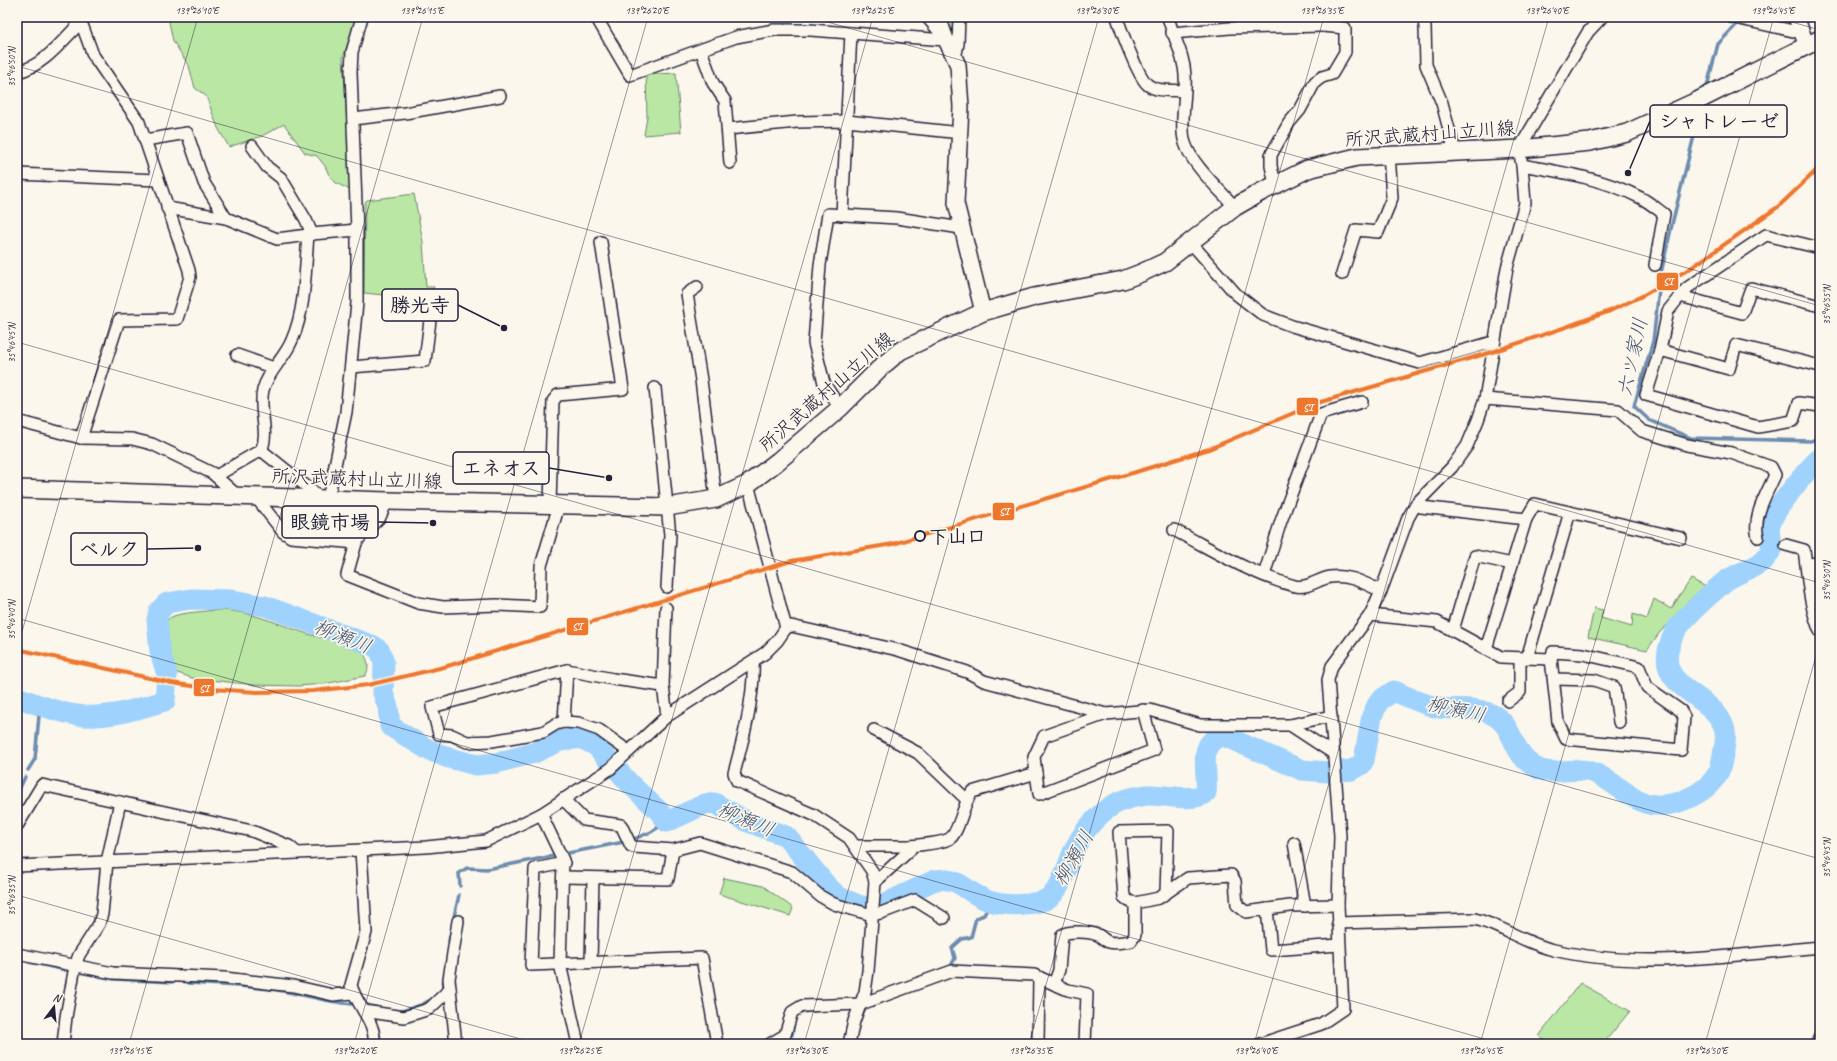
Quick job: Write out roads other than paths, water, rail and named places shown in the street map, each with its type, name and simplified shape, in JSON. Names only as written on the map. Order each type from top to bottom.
[{"type":"main road","name":"所沢武蔵村山立川線","points":[[17,489],[387,501],[667,507],[716,498],[748,484],[778,461],[840,408],[881,367],[900,351],[983,312],[1034,297],[1123,280],[1165,262],[1235,207],[1275,184],[1308,169],[1334,161],[1357,157],[1389,154],[1519,149],[1590,142],[1627,133],[1703,97],[1810,40]]},
{"type":"street","points":[[261,450],[323,499],[346,412],[357,303],[357,230],[352,52],[362,17]]},
{"type":"street","points":[[596,17],[630,75],[736,37],[774,30],[810,30],[946,40]]},
{"type":"street","points":[[927,17],[946,40]]},
{"type":"street","points":[[938,17],[946,40],[958,65],[960,83],[961,133],[956,177],[956,203],[983,312]]},
{"type":"street","points":[[955,58],[958,44],[959,17]]},
{"type":"street","points":[[1117,17],[1125,43],[1147,85],[1158,90],[1184,91]]},
{"type":"street","points":[[1168,17],[1172,33],[1182,54],[1186,76],[1184,91],[1184,141],[1191,156],[1235,207]]},
{"type":"street","points":[[1423,17],[1425,27],[1426,65],[1442,103],[1455,152]]},
{"type":"street","points":[[1260,1044],[1321,1024],[1343,1009],[1338,923],[1340,836],[1328,680],[1332,666],[1370,616],[1381,591],[1408,518],[1416,504],[1452,467],[1467,446],[1485,399],[1493,342],[1507,268],[1525,203],[1522,165],[1519,149],[1588,32],[1602,17]]},
{"type":"street","points":[[1731,17],[1751,20],[1810,40]]},
{"type":"street","points":[[1796,17],[1810,40]]},
{"type":"street","points":[[17,72],[32,66],[43,59],[80,19],[93,55],[139,122],[167,208],[190,270],[190,277],[177,319],[119,320],[81,438]]},
{"type":"street","points":[[1172,33],[1322,22],[1345,28],[1346,52],[1332,74],[1322,77],[1315,82],[1300,110],[1289,123],[1271,155],[1271,166],[1275,184]]},
{"type":"street","points":[[842,215],[851,33]]},
{"type":"street","points":[[701,50],[713,83],[724,102],[728,129],[730,163]]},
{"type":"street","points":[[353,119],[405,113],[500,96]]},
{"type":"street","points":[[728,129],[797,122],[847,121],[961,133]]},
{"type":"street","points":[[145,140],[187,133],[204,183],[226,218]]},
{"type":"street","points":[[216,476],[261,450],[264,443],[260,405],[263,389],[274,368],[291,342],[300,318],[310,234],[306,220],[281,178],[267,167],[252,146]]},
{"type":"street","points":[[1342,274],[1356,230],[1378,232],[1392,198],[1389,154]]},
{"type":"street","points":[[1522,165],[1572,174],[1609,185],[1642,198],[1664,214],[1655,265]]},
{"type":"street","points":[[17,174],[158,180]]},
{"type":"street","points":[[167,208],[226,218],[277,239],[310,234],[357,230]]},
{"type":"street","points":[[840,408],[824,383],[814,343],[820,265],[828,214],[896,218],[961,228]]},
{"type":"street","points":[[1820,248],[1766,235],[1687,288],[1668,311],[1660,350],[1646,395],[1758,427],[1793,421],[1799,403],[1820,406]]},
{"type":"street","points":[[387,501],[380,517],[356,543],[347,575],[418,603],[443,607],[497,605],[540,608],[541,566],[554,505],[553,401],[558,395],[623,389],[601,242]]},
{"type":"street","points":[[1191,243],[1236,294],[1263,315],[1292,326],[1420,363],[1493,342]]},
{"type":"street","points":[[698,287],[687,294],[701,380],[716,498]]},
{"type":"street","points":[[1680,296],[1742,313],[1751,288],[1820,306]]},
{"type":"street","points":[[351,367],[425,362],[432,312]]},
{"type":"street","points":[[1660,350],[1729,370],[1736,345],[1820,366]]},
{"type":"street","points":[[237,355],[274,368]]},
{"type":"street","points":[[655,388],[670,535],[667,587]]},
{"type":"street","points":[[1485,399],[1618,410],[1642,431],[1687,445],[1731,453],[1771,467],[1776,475],[1760,509],[1755,528],[1758,537]]},
{"type":"street","points":[[1264,574],[1280,521],[1321,414],[1362,402]]},
{"type":"street","points":[[17,421],[81,438],[132,439],[152,444],[171,452],[216,476],[246,496],[283,532],[291,537],[356,543]]},
{"type":"street","points":[[748,484],[786,628]]},
{"type":"street","points":[[1416,504],[1421,507],[1526,519]]},
{"type":"street","points":[[1486,649],[1526,519],[1535,504],[1681,538]]},
{"type":"street","points":[[1508,701],[1520,692],[1524,658],[1570,512]]},
{"type":"street","points":[[1174,530],[1264,574],[1296,586],[1302,586],[1330,577],[1349,576],[1381,591]]},
{"type":"street","points":[[1786,545],[1804,550],[1815,620],[1820,631]]},
{"type":"street","points":[[1453,630],[1475,556],[1512,564]]},
{"type":"street","points":[[1806,564],[1820,562]]},
{"type":"street","points":[[666,608],[663,686],[666,716]]},
{"type":"street","points":[[1370,616],[1437,622],[1501,657],[1551,659]]},
{"type":"street","points":[[17,866],[426,847],[486,840],[541,814],[610,769],[666,716],[753,661],[777,641],[786,628],[791,626],[898,650],[968,672],[984,681],[1106,714]]},
{"type":"street","points":[[1554,652],[1583,654],[1639,667],[1647,687],[1681,711],[1684,717],[1681,750],[1566,739],[1558,722],[1551,659],[1554,652]]},
{"type":"street","points":[[753,661],[753,681],[748,711],[734,773],[737,781],[814,815],[849,838],[872,871],[875,882],[865,992],[854,1021],[849,1044]]},
{"type":"street","points":[[624,755],[600,730],[579,723],[564,722],[556,724],[542,732],[525,737],[467,742],[452,735],[438,734],[432,707],[567,670],[613,679],[663,686]]},
{"type":"street","points":[[564,722],[567,670]]},
{"type":"street","points":[[1554,679],[1594,680],[1614,687],[1619,722]]},
{"type":"street","points":[[1143,710],[1154,750],[1039,794],[1034,757],[1044,736],[1106,714],[1143,710],[1150,710],[1200,725],[1290,725],[1331,716]]},
{"type":"street","points":[[1290,725],[1334,754]]},
{"type":"street","points":[[874,730],[918,753],[966,799]]},
{"type":"street","points":[[856,846],[911,846],[948,840],[954,834],[966,799],[972,792],[1036,774]]},
{"type":"street","points":[[17,826],[42,785],[252,831],[289,846],[297,852]]},
{"type":"street","points":[[563,799],[584,820],[620,825],[634,848],[673,850],[700,843],[792,872],[820,896],[834,904],[881,913],[915,900],[944,918]]},
{"type":"street","points":[[63,1044],[66,1016],[75,966],[79,955],[99,924],[107,862],[120,802]]},
{"type":"street","points":[[541,814],[562,858],[563,877],[560,964],[578,1044]]},
{"type":"street","points":[[1166,893],[1168,831],[1119,832],[1124,897],[1134,903],[1159,898],[1188,878],[1231,875],[1235,881],[1237,906],[1246,912],[1305,906],[1338,905]]},
{"type":"street","points":[[1294,843],[1305,906]]},
{"type":"street","points":[[875,882],[910,850],[911,846]]},
{"type":"street","points":[[361,850],[366,932],[351,986],[353,993],[364,1011],[375,1036],[374,1044]]},
{"type":"street","points":[[563,877],[668,879],[673,850]]},
{"type":"street","points":[[562,858],[535,869],[531,965],[702,958],[717,1044]]},
{"type":"street","points":[[591,962],[593,878]]},
{"type":"street","points":[[1054,984],[1059,970],[1062,935],[1066,932],[1097,935],[1108,942],[1118,943],[1131,941],[1135,935],[1134,903]]},
{"type":"street","points":[[1267,909],[1271,950],[1339,945]]},
{"type":"street","points":[[1338,923],[1475,919],[1486,922],[1521,938],[1554,950],[1603,957],[1666,959],[1742,955],[1820,947]]},
{"type":"street","points":[[456,1044],[448,978],[458,921]]},
{"type":"street","points":[[18,958],[113,973],[263,981],[333,995],[353,993]]},
{"type":"street","points":[[770,1044],[785,1035],[792,1012],[802,1006],[861,1004],[952,971],[1039,977],[1068,990],[1087,994],[1086,1044]]},
{"type":"street","points":[[1038,1044],[1039,977]]},
{"type":"street","points":[[364,1011],[404,1017],[429,1009],[450,989]]},
{"type":"street","points":[[1817,1044],[1820,1036]]},
{"type":"waterway","name":"六ツ家川","points":[[1706,90],[1718,44],[1740,21]]},
{"type":"waterway","name":"六ツ家川","points":[[1702,104],[1661,273],[1653,341],[1634,406],[1649,420],[1691,438],[1811,441],[1820,437]]},
{"type":"waterway","name":"柳瀬川","points":[[17,697],[46,708],[87,716],[121,713],[165,701],[167,674],[160,652],[157,620],[159,611],[167,603],[191,599],[232,600],[265,606],[374,646],[380,651],[384,662],[383,693],[388,707],[390,726],[427,749],[446,757],[476,765],[496,763],[534,753],[560,741],[581,738],[596,746],[630,784],[659,811],[667,822],[705,804],[714,803],[748,822],[786,836],[827,886],[839,897],[858,905],[868,907],[882,905],[935,880],[949,880],[955,882],[975,895],[988,901],[1017,905],[1039,902],[1047,899],[1053,894],[1062,879],[1072,853],[1081,837],[1102,813],[1117,803],[1134,797],[1147,795],[1186,798],[1201,796],[1206,793],[1206,750],[1209,744],[1215,739],[1224,736],[1302,770],[1328,772],[1352,770],[1361,765],[1364,760],[1372,716],[1379,701],[1394,691],[1433,707],[1445,709],[1470,709],[1489,713],[1498,718],[1505,725],[1522,756],[1529,763],[1539,769],[1552,772],[1586,770],[1606,779],[1638,800],[1655,805],[1675,803],[1696,794],[1705,788],[1718,773],[1726,738],[1724,727],[1717,715],[1675,679],[1669,668],[1668,654],[1673,636],[1688,615],[1723,583],[1765,559],[1772,549],[1769,530],[1773,518],[1792,490],[1820,458]]},
{"type":"waterway","points":[[28,770],[35,759],[40,705]]},
{"type":"waterway","points":[[17,815],[17,794],[25,777]]},
{"type":"waterway","points":[[460,886],[459,873],[467,868],[487,869],[629,841],[651,832],[667,822]]},
{"type":"waterway","points":[[453,921],[459,895]]},
{"type":"waterway","points":[[950,968],[955,958],[952,948],[962,939],[971,937],[976,918],[984,915],[991,902]]},
{"type":"waterway","points":[[449,941],[452,927]]},
{"type":"waterway","points":[[29,962],[70,971]]},
{"type":"waterway","points":[[79,972],[114,979],[172,982]]},
{"type":"waterway","points":[[442,992],[444,977]]},
{"type":"waterway","points":[[188,983],[277,990],[333,1002],[352,1004]]},
{"type":"waterway","points":[[399,1012],[421,1005],[434,998]]},
{"type":"waterway","points":[[367,1005],[379,1008]]},
{"type":"waterway","points":[[799,1012],[815,1011]]},
{"type":"waterway","points":[[792,1035],[794,1022]]},
{"type":"place","name":"シャトレーゼ","points":[[1628,173]]},
{"type":"place","name":"勝光寺","points":[[504,328]]},
{"type":"place","name":"エネオス","points":[[609,478]]},
{"type":"place","name":"眼鏡市場","points":[[433,523]]},
{"type":"place","name":"下山口","points":[[920,536]]},
{"type":"place","name":"ベルク","points":[[198,548]]}]
